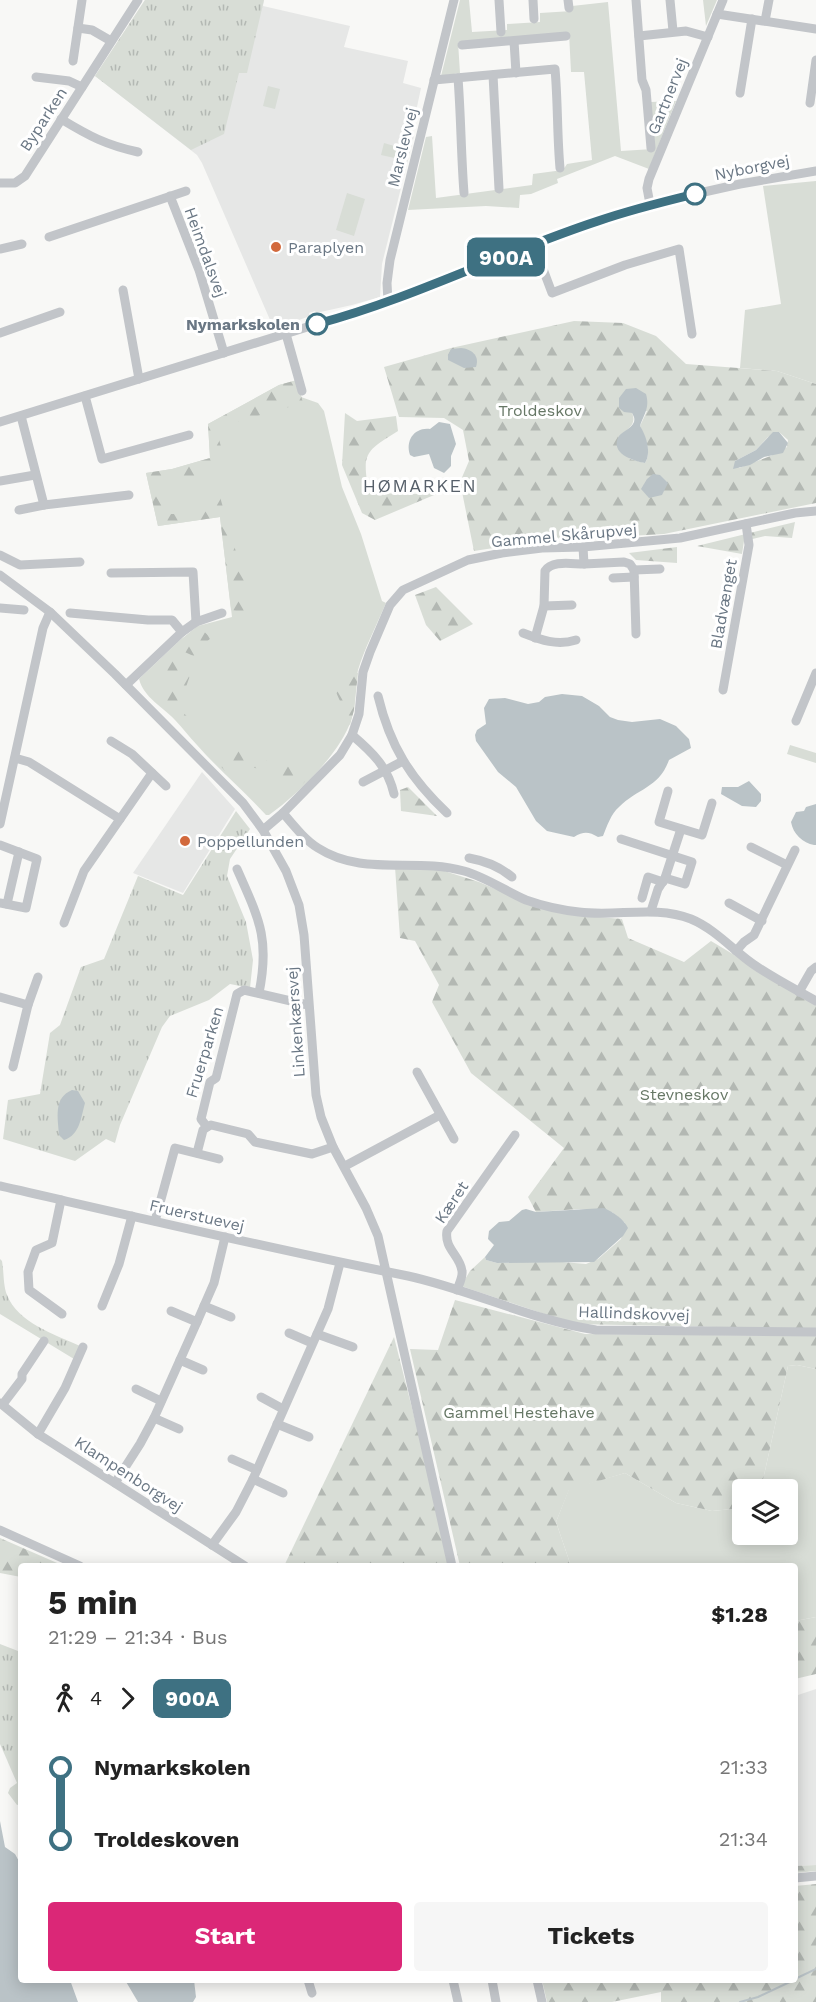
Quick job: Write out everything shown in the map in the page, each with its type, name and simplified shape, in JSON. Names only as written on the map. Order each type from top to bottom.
[{"type":"street","points":[[74,61],[82,0]]},
{"type":"street","name":"Byparken","points":[[0,183],[15,183],[25,176],[138,0]]},
{"type":"street","name":"Marslevvej","points":[[388,302],[387,282],[390,260],[454,0]]},
{"type":"street","points":[[498,0],[501,32]]},
{"type":"street","points":[[533,0],[534,19]]},
{"type":"street","points":[[636,0],[642,80],[646,90],[651,148]]},
{"type":"street","points":[[670,0],[673,31]]},
{"type":"street","name":"Gartnervej","points":[[650,204],[647,188],[649,179],[723,0]]},
{"type":"street","points":[[765,21],[769,0]]},
{"type":"street","points":[[717,14],[816,29]]},
{"type":"street","points":[[740,93],[752,19]]},
{"type":"street","points":[[78,28],[92,30],[111,40]]},
{"type":"street","points":[[639,36],[686,31],[708,37]]},
{"type":"street","points":[[462,45],[566,36]]},
{"type":"street","points":[[514,41],[516,73]]},
{"type":"street","points":[[810,103],[816,60]]},
{"type":"street","points":[[434,80],[555,69],[560,168]]},
{"type":"street","points":[[493,75],[499,189]]},
{"type":"street","name":"Byparken","points":[[36,77],[69,81],[82,87]]},
{"type":"street","points":[[458,78],[464,193]]},
{"type":"street","points":[[61,118],[110,146],[138,153]]},
{"type":"street","name":"Nyborgvej","points":[[0,422],[388,302],[596,221],[650,204],[740,184],[816,171]]},
{"type":"street","name":"Heimdalsvej","points":[[49,237],[186,191]]},
{"type":"street","name":"Heimdalsvej","points":[[170,196],[199,270],[224,352]]},
{"type":"street","points":[[0,249],[22,244]]},
{"type":"street","points":[[534,245],[552,292],[625,265],[679,249],[692,334]]},
{"type":"street","points":[[123,290],[139,379]]},
{"type":"street","points":[[0,333],[60,312]]},
{"type":"street","points":[[286,333],[302,391]]},
{"type":"street","points":[[85,396],[102,459],[189,435]]},
{"type":"street","points":[[21,416],[44,505]]},
{"type":"street","points":[[0,481],[35,474]]},
{"type":"street","points":[[19,510],[129,495]]},
{"type":"street","name":"Gammel Skårupvej","points":[[264,830],[340,754],[352,735],[359,714],[363,672],[369,652],[391,603],[403,590],[468,560],[542,548],[583,547],[680,538],[795,513],[816,511]]},
{"type":"street","name":"Bladvænget","points":[[723,690],[749,545],[746,524]]},
{"type":"street","points":[[583,547],[584,564]]},
{"type":"street","points":[[0,555],[20,565],[80,561]]},
{"type":"street","points":[[535,638],[544,606],[544,572],[547,568],[551,565],[624,562],[630,564],[634,574],[636,634]]},
{"type":"street","points":[[613,578],[660,569]]},
{"type":"street","points":[[111,573],[193,572],[196,622]]},
{"type":"street","name":"Linkenkærsvej","points":[[0,575],[50,612],[243,803],[264,830],[286,871],[299,905],[304,935],[316,1095],[321,1117],[333,1147],[374,1225],[387,1273],[451,1563]]},
{"type":"street","points":[[544,606],[572,605]]},
{"type":"street","points":[[5,606],[24,610]]},
{"type":"street","points":[[0,824],[3,796],[15,758],[43,627],[50,612]]},
{"type":"street","points":[[70,613],[172,620],[182,632]]},
{"type":"street","points":[[126,685],[182,632],[196,622],[222,613]]},
{"type":"street","points":[[523,633],[564,644],[576,640]]},
{"type":"street","points":[[796,721],[816,673]]},
{"type":"street","points":[[378,696],[383,717],[403,761],[415,781],[447,813]]},
{"type":"street","points":[[352,735],[378,758],[386,770],[394,794]]},
{"type":"street","points":[[111,741],[132,754],[166,786]]},
{"type":"street","points":[[15,758],[29,762],[120,819]]},
{"type":"street","points":[[363,782],[403,761]]},
{"type":"street","points":[[64,923],[84,871],[152,773]]},
{"type":"street","points":[[668,791],[659,822],[702,835],[712,803]]},
{"type":"street","points":[[283,813],[318,848],[355,864],[428,864],[447,867],[484,879],[526,899],[556,909],[609,914],[651,911],[691,919],[707,927],[755,966],[816,1001]]},
{"type":"street","points":[[651,911],[681,829]]},
{"type":"street","points":[[621,839],[692,862],[685,884],[648,878],[642,898]]},
{"type":"street","points":[[0,845],[19,852],[37,859],[26,908],[4,903],[19,852]]},
{"type":"street","points":[[751,848],[787,865]]},
{"type":"street","points":[[736,951],[754,935],[795,850]]},
{"type":"street","points":[[469,858],[490,863],[512,877]]},
{"type":"street","points":[[484,879],[490,863]]},
{"type":"street","points":[[237,869],[261,925],[264,958],[259,993],[309,1005]]},
{"type":"street","points":[[729,903],[762,921]]},
{"type":"street","points":[[799,992],[811,971],[816,967]]},
{"type":"street","points":[[13,1067],[28,1005],[38,978]]},
{"type":"street","name":"Fruerparken","points":[[197,1153],[203,1130],[207,1127],[201,1119],[206,1096],[210,1082],[216,1078],[237,994],[244,990],[259,993]]},
{"type":"street","points":[[0,997],[28,1005]]},
{"type":"street","points":[[417,1072],[454,1139]]},
{"type":"street","points":[[345,1166],[440,1115]]},
{"type":"street","points":[[207,1127],[211,1125],[248,1134],[255,1142],[312,1154],[333,1147]]},
{"type":"street","name":"Kæret","points":[[457,1290],[462,1274],[461,1268],[446,1239],[447,1231],[515,1135]]},
{"type":"street","points":[[155,1221],[175,1148],[219,1159]]},
{"type":"street","name":"Fruerstuevej","points":[[0,1186],[387,1273]]},
{"type":"street","points":[[61,1200],[52,1243],[36,1250],[28,1272],[29,1290],[62,1314]]},
{"type":"street","points":[[102,1306],[119,1264],[132,1216]]},
{"type":"street","points":[[115,1483],[154,1418],[197,1322],[214,1283],[225,1237]]},
{"type":"street","points":[[212,1545],[236,1512],[255,1475],[328,1309],[340,1263]]},
{"type":"street","name":"Hallindskovvej","points":[[387,1273],[457,1290],[564,1325],[596,1330],[816,1332]]},
{"type":"street","points":[[204,1306],[231,1317]]},
{"type":"street","points":[[171,1311],[197,1322]]},
{"type":"street","points":[[289,1333],[353,1347]]},
{"type":"street","points":[[1,1404],[22,1379],[22,1374],[44,1341]]},
{"type":"street","points":[[38,1434],[65,1388],[83,1347]]},
{"type":"street","points":[[180,1360],[202,1370]]},
{"type":"street","points":[[136,1389],[161,1401]]},
{"type":"street","points":[[261,1397],[283,1409]]},
{"type":"street","name":"Klampenborgvej","points":[[1,1404],[38,1434],[240,1563]]},
{"type":"street","points":[[154,1418],[179,1430]]},
{"type":"street","points":[[277,1424],[309,1437]]},
{"type":"street","points":[[232,1459],[283,1492]]},
{"type":"street","points":[[0,1530],[73,1563]]},
{"type":"street","points":[[798,1878],[816,1876]]},
{"type":"street","points":[[309,1983],[312,1993]]},
{"type":"street","points":[[454,1983],[458,2002]]},
{"type":"street","points":[[493,1983],[496,2002]]},
{"type":"street","points":[[538,1983],[542,2002]]},
{"type":"shaded area","name":"Nymarkskolen","points":[[145,0],[264,0],[263,6],[350,26],[344,47],[408,61],[403,83],[421,88],[411,135],[414,136],[382,264],[380,297],[316,313],[315,311],[309,313],[310,316],[274,329],[197,155],[95,76]]},
{"type":"shaded area","points":[[461,348],[474,353],[477,359],[476,367],[464,368],[448,360],[451,349]]},
{"type":"shaded area","points":[[636,388],[646,394],[647,399],[646,411],[640,426],[648,449],[645,463],[629,458],[617,447],[619,436],[634,422],[632,413],[624,412],[619,408],[619,398],[626,389]]},
{"type":"shaded area","points":[[439,422],[450,424],[456,444],[451,456],[451,466],[444,473],[434,468],[429,454],[414,457],[410,455],[409,449],[410,440],[416,432],[430,429]]},
{"type":"shaded area","points":[[773,432],[779,432],[788,443],[783,453],[764,457],[750,465],[733,469],[735,461],[756,450]]},
{"type":"shaded area","points":[[653,474],[660,475],[668,483],[662,495],[649,498],[641,489]]},
{"type":"shaded area","points":[[562,694],[582,696],[599,706],[610,717],[618,720],[632,722],[660,719],[676,726],[689,739],[691,748],[669,760],[654,782],[616,810],[603,836],[598,837],[586,833],[574,837],[547,831],[536,821],[516,787],[498,772],[476,741],[477,730],[486,724],[484,708],[489,699],[505,698],[528,704],[539,702],[545,697]]},
{"type":"shaded area","name":"Poppellunden","points":[[202,772],[235,809],[183,893],[133,873]]},
{"type":"shaded area","points":[[749,781],[761,794],[761,801],[756,807],[742,806],[721,794],[722,787],[738,787]]},
{"type":"shaded area","points":[[816,804],[816,845],[814,845],[799,837],[791,822],[796,812],[804,811],[806,807]]},
{"type":"shaded area","points":[[72,1090],[78,1091],[85,1103],[77,1130],[64,1140],[59,1135],[58,1109],[62,1098]]},
{"type":"shaded area","points":[[604,1208],[618,1216],[628,1228],[623,1236],[594,1262],[497,1263],[486,1260],[485,1257],[494,1245],[488,1239],[489,1231],[499,1222],[509,1221],[522,1210],[536,1212]]},
{"type":"shaded area","points":[[816,1689],[816,1865],[798,1866],[798,1695]]},
{"type":"shaded area","points":[[0,1821],[5,1847],[15,1854],[18,1860],[18,1983],[71,1983],[78,2002],[0,2002]]},
{"type":"shaded area","points":[[127,1983],[194,1983],[196,1997],[193,2002],[138,2002]]},
{"type":"green space","points":[[145,0],[264,0],[247,73],[239,73],[224,134],[191,150],[95,76]]},
{"type":"green space","points":[[460,0],[469,0],[472,32],[507,30],[507,24],[540,22],[540,13],[572,11],[572,6],[608,2],[621,151],[653,149],[651,102],[676,101],[649,169],[615,156],[557,179],[558,183],[531,194],[520,195],[519,208],[486,206],[408,210],[426,137],[432,136],[436,198],[532,185],[533,174],[563,170],[567,164],[592,160],[584,72],[571,72],[569,33],[458,42],[460,73],[441,76]]},
{"type":"green space","points":[[703,0],[717,0],[706,26]]},
{"type":"green space","points":[[268,86],[280,89],[275,109],[263,106]]},
{"type":"green space","points":[[384,143],[401,148],[399,159],[381,155]]},
{"type":"green space","points":[[816,181],[816,384],[777,371],[740,368],[745,310],[781,304],[763,186]]},
{"type":"green space","points":[[347,193],[365,199],[354,236],[336,230]]},
{"type":"green space","name":"Troldeskov","points":[[574,321],[623,323],[656,336],[686,364],[777,371],[816,384],[816,503],[664,534],[538,541],[474,551],[460,482],[469,461],[463,430],[444,418],[399,417],[384,367],[451,348]],"holes":[[[647,411],[640,426],[648,449],[645,463],[630,459],[620,436],[633,423],[632,413],[628,413]],[[779,432],[788,440],[787,447],[739,468],[735,461],[756,450],[768,437]]]},
{"type":"green space","points":[[297,380],[301,397],[318,403],[324,411],[342,487],[361,534],[382,601],[386,603],[358,670],[353,714],[346,733],[316,773],[280,807],[266,815],[205,754],[175,720],[149,697],[141,686],[139,679],[198,626],[232,617],[220,517],[158,526],[146,473],[172,469],[210,458],[208,424],[279,385]]},
{"type":"green space","points":[[297,380],[303,403],[216,428],[224,458],[219,466],[214,472],[201,477],[169,476],[161,499],[164,514],[182,514],[200,511],[220,497],[248,593],[247,613],[231,610],[220,517],[158,526],[146,473],[172,469],[210,458],[208,424],[279,385]]},
{"type":"green space","points":[[345,413],[357,421],[396,416],[398,431],[378,444],[368,455],[366,469],[369,493],[421,494],[453,487],[375,520],[362,513],[342,465]]},
{"type":"green space","points":[[795,522],[792,538],[765,536],[744,541],[742,554],[697,546]]},
{"type":"green space","points":[[677,547],[677,563],[636,560],[629,553]]},
{"type":"green space","points":[[436,587],[473,624],[440,641],[426,625],[415,595]]},
{"type":"green space","points":[[198,626],[211,638],[204,644],[198,658],[178,649],[177,643]]},
{"type":"green space","points":[[169,654],[193,667],[180,704],[181,710],[193,723],[190,732],[161,703],[166,692],[168,677],[160,661]]},
{"type":"green space","points":[[347,671],[358,673],[350,725],[343,720],[347,708],[346,704],[340,701],[334,683]]},
{"type":"green space","points":[[790,745],[816,753],[816,763],[787,754]]},
{"type":"green space","points":[[237,750],[287,766],[308,765],[319,760],[322,763],[297,790],[273,774],[253,767],[235,768],[227,773],[211,756]]},
{"type":"green space","points":[[408,787],[437,816],[401,811],[400,790]]},
{"type":"green space","points":[[236,811],[250,829],[230,859],[227,876],[246,922],[253,960],[250,988],[230,984],[209,1000],[170,1016],[162,1027],[120,1125],[115,1143],[106,1139],[75,1161],[3,1139],[8,1100],[40,1094],[50,1033],[60,1025],[81,967],[104,959],[138,876],[183,895]]},
{"type":"green space","name":"Stevneskov","points":[[395,867],[438,869],[479,882],[537,907],[575,915],[622,919],[628,938],[684,962],[711,941],[816,1004],[816,1329],[574,1324],[461,1286],[470,1271],[485,1257],[486,1260],[497,1263],[551,1261],[586,1264],[598,1259],[621,1239],[625,1223],[612,1212],[579,1209],[536,1212],[528,1197],[564,1148],[471,1073],[432,1002],[439,985],[415,941],[400,938]]},
{"type":"green space","points":[[0,1259],[7,1295],[12,1305],[28,1320],[80,1346],[74,1359],[0,1314]]},
{"type":"green space","name":"Gammel Hestehave","points":[[455,1300],[585,1334],[816,1336],[816,1369],[797,1365],[788,1366],[763,1479],[732,1479],[732,1509],[712,1511],[676,1503],[625,1473],[569,1490],[556,1522],[570,1563],[459,1563],[410,1349],[438,1350]]},
{"type":"green space","name":"Gammel Hestehave","points":[[394,1337],[432,1487],[448,1563],[285,1563]]},
{"type":"green space","points":[[797,1365],[816,1369],[816,1617],[798,1620],[798,1563],[570,1563],[556,1522],[569,1489],[625,1473],[676,1503],[712,1511],[732,1509],[732,1545],[798,1545],[798,1479],[763,1479],[788,1366]]},
{"type":"green space","points":[[0,1538],[57,1563],[18,1563],[18,1576],[0,1573]]},
{"type":"green space","points":[[816,1617],[816,1674],[798,1678],[798,1620]]},
{"type":"green space","points":[[0,1644],[18,1651],[18,1783],[0,1744]]},
{"type":"green space","points":[[18,1783],[18,1805],[8,1793],[10,1788]]},
{"type":"green space","points":[[816,1865],[816,1871],[798,1873],[798,1866]]},
{"type":"green space","points":[[816,1884],[816,2002],[661,2002],[661,1992],[612,2002],[547,2002],[543,1983],[798,1983],[798,1886]]},
{"type":"waterway","points":[[798,1978],[816,1969]]},
{"type":"waterway","points":[[740,2002],[758,1997],[788,1983]]},
{"type":"bus line","name":"900A","points":[[317,324],[388,302],[596,221],[650,204],[695,194]]},
{"type":"place","name":"Paraplyen","points":[[276,247]]},
{"type":"place","name":"Nymarkskolen","points":[[317,324]]},
{"type":"place","name":"Poppellunden","points":[[185,841]]},
{"type":"district","name":"HØMARKEN","points":[[420,486]]}]
